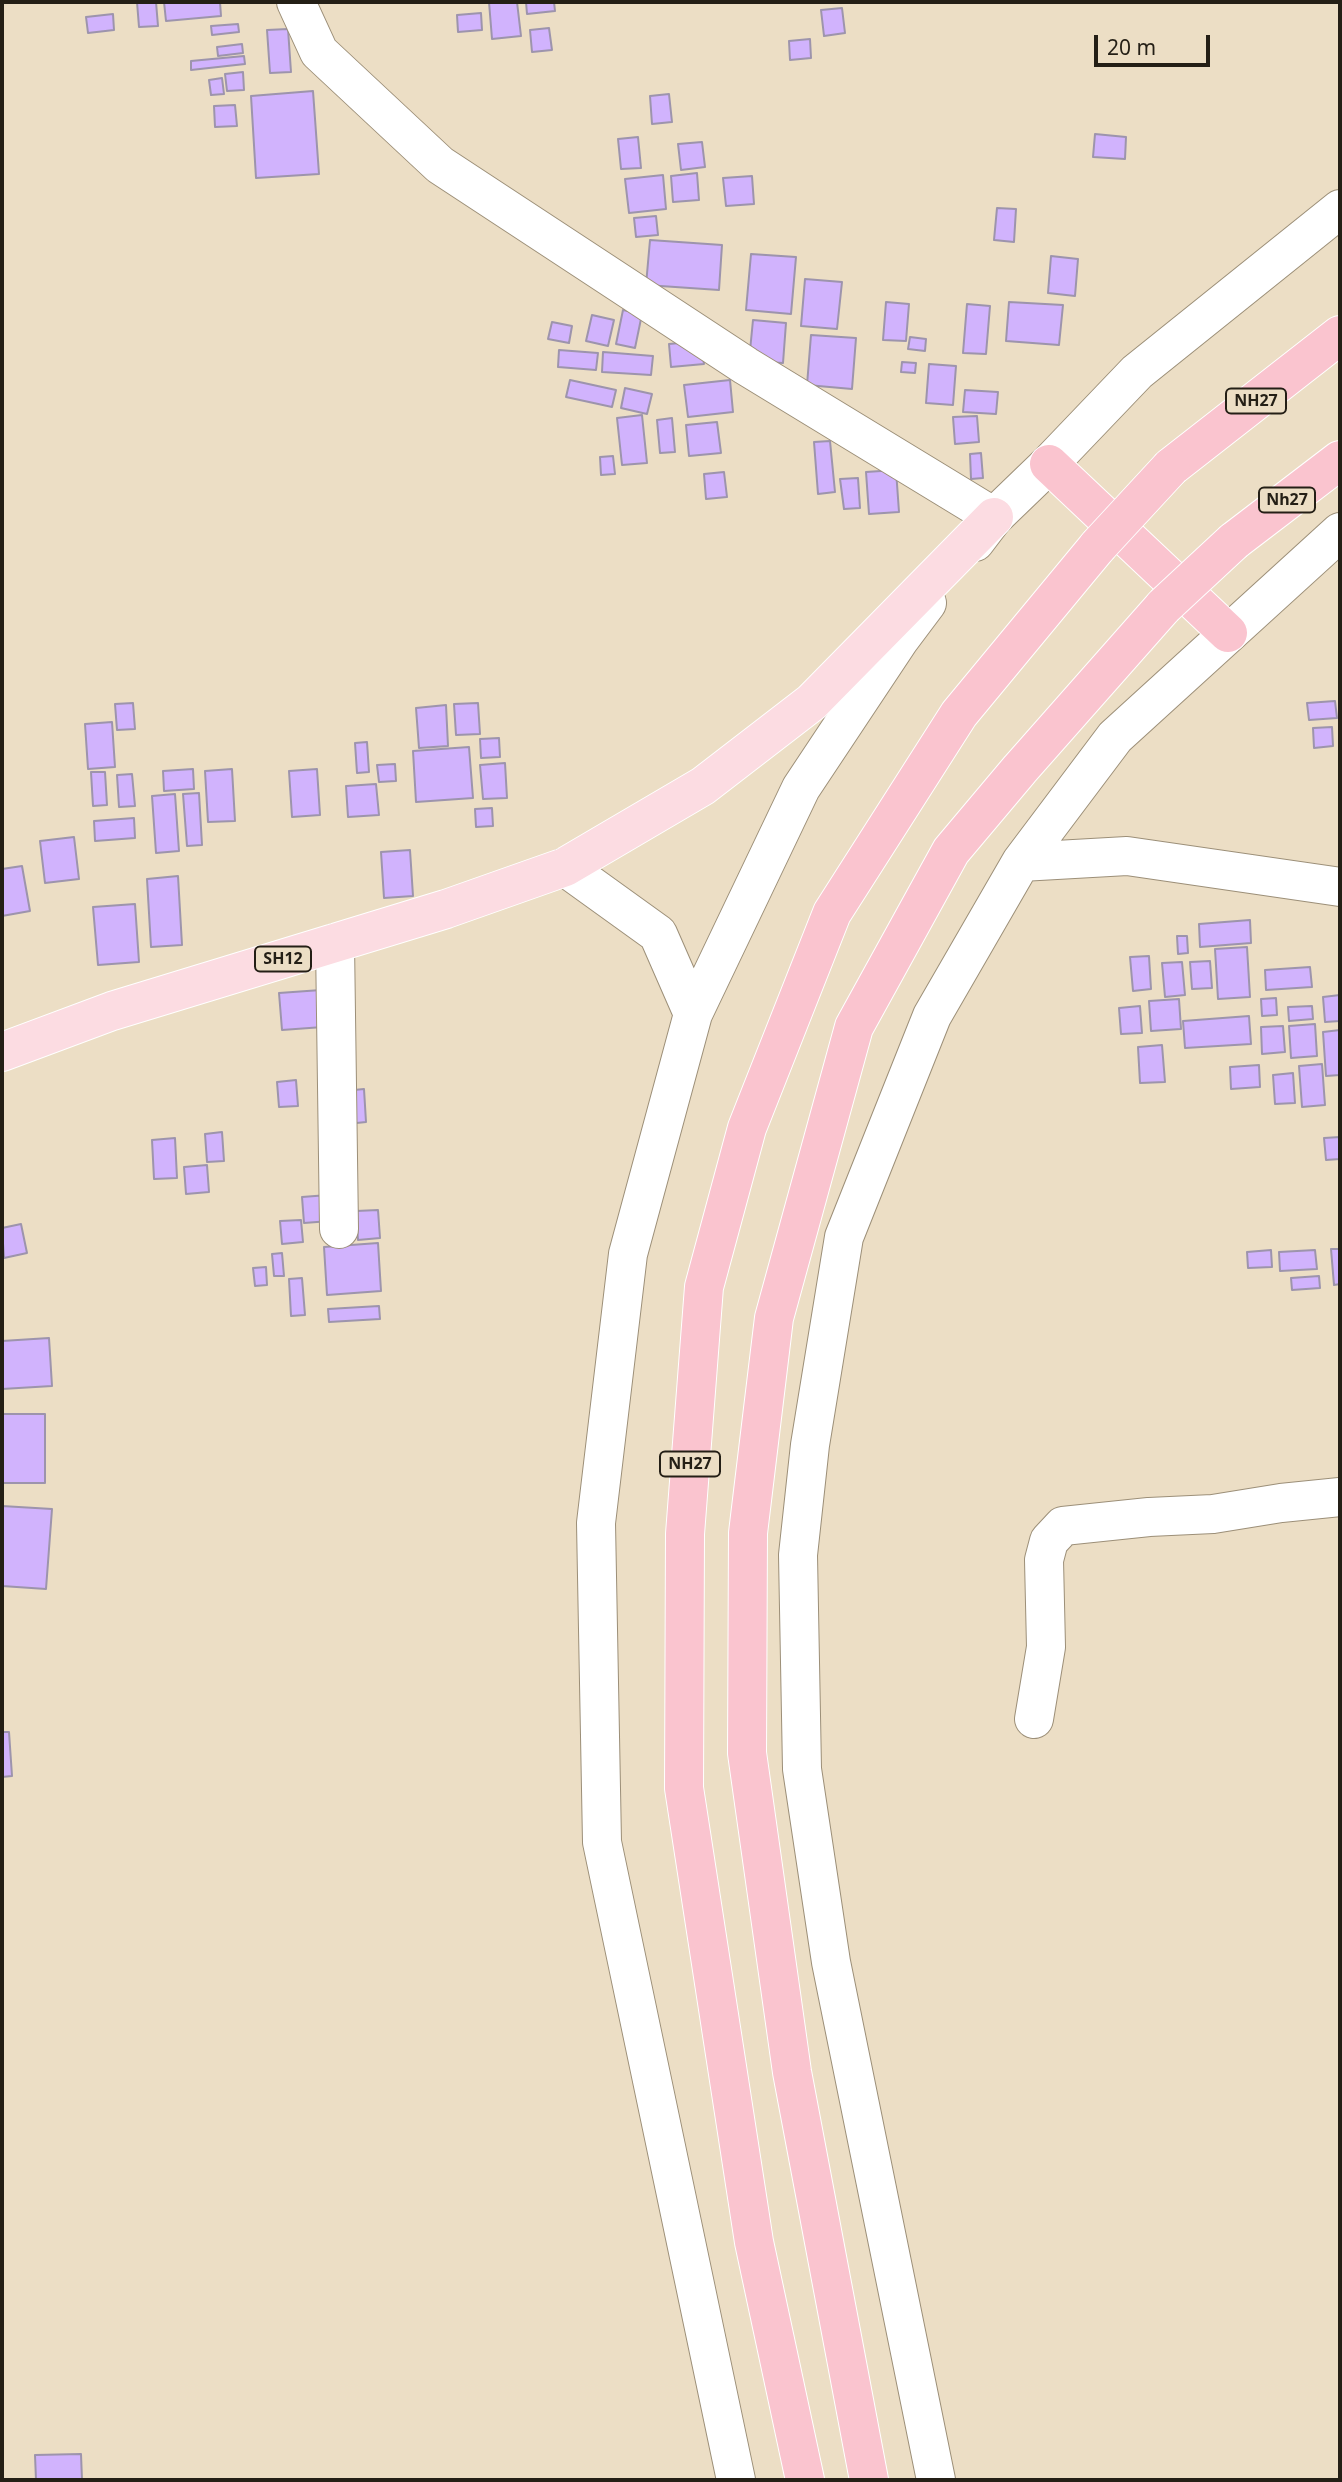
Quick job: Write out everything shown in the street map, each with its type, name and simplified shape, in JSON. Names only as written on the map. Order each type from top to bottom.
[{"type":"highway","name":"NH27","points":[[805,2480],[754,2242],[684,1788],[685,1534],[704,1287],[747,1128],[832,913],[959,714],[1098,546],[1171,467],[1340,335]]},
{"type":"highway","name":"Nh27","points":[[869,2480],[792,2072],[747,1753],[748,1533],[774,1318],[854,1027],[951,851],[1164,606],[1234,541],[1340,460]]},
{"type":"highway","points":[[1049,464],[1228,634]]},
{"type":"main road","points":[[565,867],[703,786],[812,702],[994,517]]},
{"type":"main road","name":"SH12","points":[[2,1052],[112,1011],[446,909],[565,867]]},
{"type":"street","points":[[296,2],[319,52],[440,165],[746,366],[994,517]]},
{"type":"street","points":[[736,2480],[602,1842],[596,1522],[628,1254],[693,1014],[801,788],[900,639],[994,517],[1049,464],[1136,372],[1340,209]]},
{"type":"street","points":[[936,2480],[831,1962],[802,1769],[798,1555],[810,1445],[844,1237],[932,1016],[1021,862],[1115,737],[1340,532]]},
{"type":"street","points":[[1021,862],[1127,856],[1340,887]]},
{"type":"street","points":[[565,867],[658,934],[693,1014]]},
{"type":"street","points":[[335,943],[339,1229]]},
{"type":"street","points":[[1034,1719],[1046,1647],[1044,1560],[1049,1541],[1063,1526],[1149,1517],[1213,1514],[1340,1497]]},
{"type":"building","points":[[137,2],[156,2],[158,26],[139,27]]},
{"type":"building","points":[[164,2],[220,2],[221,16],[166,21]]},
{"type":"building","points":[[489,2],[517,2],[521,36],[492,39]]},
{"type":"building","points":[[526,2],[554,2],[555,11],[527,14]]},
{"type":"building","points":[[842,8],[845,33],[824,36],[821,10]]},
{"type":"building","points":[[481,13],[482,30],[458,32],[457,15]]},
{"type":"building","points":[[113,14],[114,30],[88,33],[86,17]]},
{"type":"building","points":[[238,24],[239,32],[212,35],[211,26]]},
{"type":"building","points":[[549,28],[552,50],[532,52],[530,30]]},
{"type":"building","points":[[288,29],[291,72],[270,73],[267,30]]},
{"type":"building","points":[[810,39],[811,58],[790,60],[789,41]]},
{"type":"building","points":[[242,44],[243,53],[218,56],[217,47]]},
{"type":"building","points":[[244,56],[245,64],[191,70],[191,61]]},
{"type":"building","points":[[243,72],[244,90],[227,91],[225,74]]},
{"type":"building","points":[[222,78],[224,94],[211,95],[209,80]]},
{"type":"building","points":[[313,91],[319,174],[256,178],[251,96]]},
{"type":"building","points":[[669,94],[672,122],[652,124],[650,96]]},
{"type":"building","points":[[235,105],[237,126],[215,127],[214,106]]},
{"type":"building","points":[[1095,134],[1126,137],[1125,159],[1093,157]]},
{"type":"building","points":[[638,137],[641,168],[621,169],[618,139]]},
{"type":"building","points":[[702,142],[705,167],[681,170],[678,144]]},
{"type":"building","points":[[697,173],[699,200],[673,202],[671,176]]},
{"type":"building","points":[[663,175],[666,209],[629,213],[625,179]]},
{"type":"building","points":[[752,176],[754,204],[726,206],[723,178]]},
{"type":"building","points":[[997,208],[1016,209],[1014,242],[994,240]]},
{"type":"building","points":[[656,216],[658,235],[636,237],[634,218]]},
{"type":"building","points":[[650,240],[722,245],[719,290],[646,285]]},
{"type":"building","points":[[751,254],[796,257],[791,314],[746,310]]},
{"type":"building","points":[[1051,256],[1078,259],[1075,296],[1048,293]]},
{"type":"building","points":[[805,279],[842,282],[837,329],[801,326]]},
{"type":"building","points":[[886,302],[909,304],[906,341],[883,340]]},
{"type":"building","points":[[1009,302],[1063,305],[1059,345],[1006,341]]},
{"type":"building","points":[[967,304],[990,306],[986,354],[963,353]]},
{"type":"building","points":[[623,310],[642,314],[635,348],[616,344]]},
{"type":"building","points":[[592,315],[614,320],[608,346],[586,341]]},
{"type":"building","points":[[753,320],[786,323],[783,363],[749,361]]},
{"type":"building","points":[[552,322],[572,326],[569,343],[548,339]]},
{"type":"building","points":[[811,335],[856,338],[852,389],[807,385]]},
{"type":"building","points":[[910,337],[926,339],[925,351],[908,349]]},
{"type":"building","points":[[701,341],[704,364],[671,367],[669,344]]},
{"type":"building","points":[[559,350],[598,353],[596,370],[558,367]]},
{"type":"building","points":[[603,352],[653,356],[651,375],[602,372]]},
{"type":"building","points":[[902,362],[916,363],[915,373],[901,372]]},
{"type":"building","points":[[929,364],[956,366],[953,405],[926,403]]},
{"type":"building","points":[[570,380],[616,390],[612,407],[566,397]]},
{"type":"building","points":[[730,380],[733,412],[688,417],[684,385]]},
{"type":"building","points":[[625,388],[652,394],[647,414],[621,408]]},
{"type":"building","points":[[965,390],[998,392],[996,414],[963,412]]},
{"type":"building","points":[[642,415],[647,463],[622,465],[617,418]]},
{"type":"building","points":[[977,416],[979,442],[955,444],[953,417]]},
{"type":"building","points":[[672,418],[675,452],[660,453],[657,420]]},
{"type":"building","points":[[717,422],[721,453],[689,456],[686,425]]},
{"type":"building","points":[[830,441],[835,492],[818,494],[814,442]]},
{"type":"building","points":[[981,453],[983,478],[971,479],[970,454]]},
{"type":"building","points":[[613,456],[615,474],[601,475],[600,457]]},
{"type":"building","points":[[896,470],[899,512],[869,514],[866,472]]},
{"type":"building","points":[[724,472],[727,497],[706,499],[704,474]]},
{"type":"building","points":[[858,478],[860,508],[844,509],[840,479]]},
{"type":"building","points":[[1335,701],[1337,718],[1309,720],[1307,703]]},
{"type":"building","points":[[133,703],[135,729],[117,730],[115,704]]},
{"type":"building","points":[[478,703],[480,734],[456,735],[454,704]]},
{"type":"building","points":[[446,705],[448,746],[419,748],[416,708]]},
{"type":"building","points":[[112,722],[115,767],[88,769],[85,724]]},
{"type":"building","points":[[1332,727],[1333,746],[1314,748],[1313,728]]},
{"type":"building","points":[[499,738],[500,757],[481,758],[480,739]]},
{"type":"building","points":[[367,742],[369,772],[357,773],[355,743]]},
{"type":"building","points":[[469,747],[473,798],[416,802],[413,751]]},
{"type":"building","points":[[505,763],[507,798],[483,799],[480,765]]},
{"type":"building","points":[[395,764],[396,781],[379,782],[377,765]]},
{"type":"building","points":[[193,769],[194,789],[164,791],[163,771]]},
{"type":"building","points":[[232,769],[235,821],[208,822],[205,771]]},
{"type":"building","points":[[317,769],[320,815],[292,817],[289,771]]},
{"type":"building","points":[[91,772],[105,772],[107,805],[93,806]]},
{"type":"building","points":[[132,774],[135,806],[119,807],[117,775]]},
{"type":"building","points":[[376,784],[379,815],[348,817],[346,786]]},
{"type":"building","points":[[199,793],[202,845],[187,846],[183,794]]},
{"type":"building","points":[[175,794],[179,851],[156,853],[152,796]]},
{"type":"building","points":[[492,808],[493,826],[476,827],[475,809]]},
{"type":"building","points":[[134,818],[135,838],[95,841],[94,821]]},
{"type":"building","points":[[74,837],[79,879],[45,883],[40,841]]},
{"type":"building","points":[[410,850],[413,896],[384,898],[381,852]]},
{"type":"building","points":[[22,866],[30,911],[2,916],[2,869]]},
{"type":"building","points":[[178,876],[182,945],[151,947],[147,879]]},
{"type":"building","points":[[135,904],[139,962],[98,965],[93,907]]},
{"type":"building","points":[[1250,920],[1251,943],[1200,947],[1199,924]]},
{"type":"building","points":[[1177,936],[1187,936],[1188,953],[1178,954]]},
{"type":"building","points":[[1247,947],[1250,997],[1218,999],[1215,949]]},
{"type":"building","points":[[1149,956],[1151,989],[1133,991],[1130,957]]},
{"type":"building","points":[[1210,961],[1212,988],[1192,989],[1190,962]]},
{"type":"building","points":[[1182,962],[1185,995],[1165,997],[1162,963]]},
{"type":"building","points":[[1310,967],[1312,987],[1266,990],[1265,970]]},
{"type":"building","points":[[321,990],[323,1027],[282,1030],[279,993]]},
{"type":"building","points":[[1340,995],[1340,1021],[1325,1022],[1323,997]]},
{"type":"building","points":[[1276,998],[1277,1015],[1262,1016],[1261,999]]},
{"type":"building","points":[[1179,999],[1181,1029],[1151,1031],[1149,1001]]},
{"type":"building","points":[[1140,1006],[1142,1033],[1121,1034],[1119,1008]]},
{"type":"building","points":[[1312,1006],[1313,1019],[1289,1021],[1288,1007]]},
{"type":"building","points":[[1249,1016],[1251,1044],[1185,1048],[1183,1021]]},
{"type":"building","points":[[1315,1024],[1317,1056],[1291,1058],[1289,1026]]},
{"type":"building","points":[[1283,1026],[1285,1052],[1262,1054],[1261,1027]]},
{"type":"building","points":[[1340,1030],[1340,1075],[1326,1076],[1323,1032]]},
{"type":"building","points":[[1162,1045],[1165,1082],[1140,1083],[1138,1047]]},
{"type":"building","points":[[1322,1064],[1325,1105],[1302,1107],[1299,1066]]},
{"type":"building","points":[[1259,1065],[1260,1087],[1231,1089],[1230,1067]]},
{"type":"building","points":[[1293,1073],[1295,1103],[1275,1104],[1273,1075]]},
{"type":"building","points":[[296,1080],[298,1106],[279,1107],[277,1082]]},
{"type":"building","points":[[364,1089],[366,1122],[347,1124],[344,1091]]},
{"type":"building","points":[[222,1132],[224,1161],[207,1162],[205,1134]]},
{"type":"building","points":[[1340,1137],[1340,1159],[1326,1160],[1324,1138]]},
{"type":"building","points":[[175,1138],[177,1178],[154,1179],[152,1140]]},
{"type":"building","points":[[207,1165],[209,1192],[186,1194],[184,1167]]},
{"type":"building","points":[[328,1195],[330,1221],[304,1223],[302,1197]]},
{"type":"building","points":[[378,1210],[380,1238],[358,1240],[356,1211]]},
{"type":"building","points":[[301,1220],[303,1242],[282,1244],[280,1221]]},
{"type":"building","points":[[21,1224],[27,1253],[4,1258],[2,1228]]},
{"type":"building","points":[[378,1243],[381,1291],[327,1295],[324,1247]]},
{"type":"building","points":[[1331,1249],[1340,1249],[1340,1284],[1334,1285]]},
{"type":"building","points":[[1271,1250],[1272,1267],[1248,1268],[1247,1252]]},
{"type":"building","points":[[1315,1250],[1317,1269],[1280,1271],[1279,1252]]},
{"type":"building","points":[[282,1253],[284,1276],[274,1276],[272,1254]]},
{"type":"building","points":[[266,1267],[267,1285],[255,1286],[253,1268]]},
{"type":"building","points":[[1319,1276],[1320,1288],[1292,1290],[1291,1278]]},
{"type":"building","points":[[302,1278],[305,1315],[291,1316],[289,1279]]},
{"type":"building","points":[[379,1306],[380,1319],[329,1322],[328,1309]]},
{"type":"building","points":[[49,1338],[52,1386],[2,1389],[2,1341]]},
{"type":"building","points":[[2,1414],[45,1414],[45,1483],[2,1483]]},
{"type":"building","points":[[2,1506],[52,1509],[46,1589],[2,1586]]},
{"type":"building","points":[[2,1732],[9,1732],[12,1776],[2,1777]]},
{"type":"building","points":[[81,2454],[82,2480],[36,2480],[35,2455]]}]
